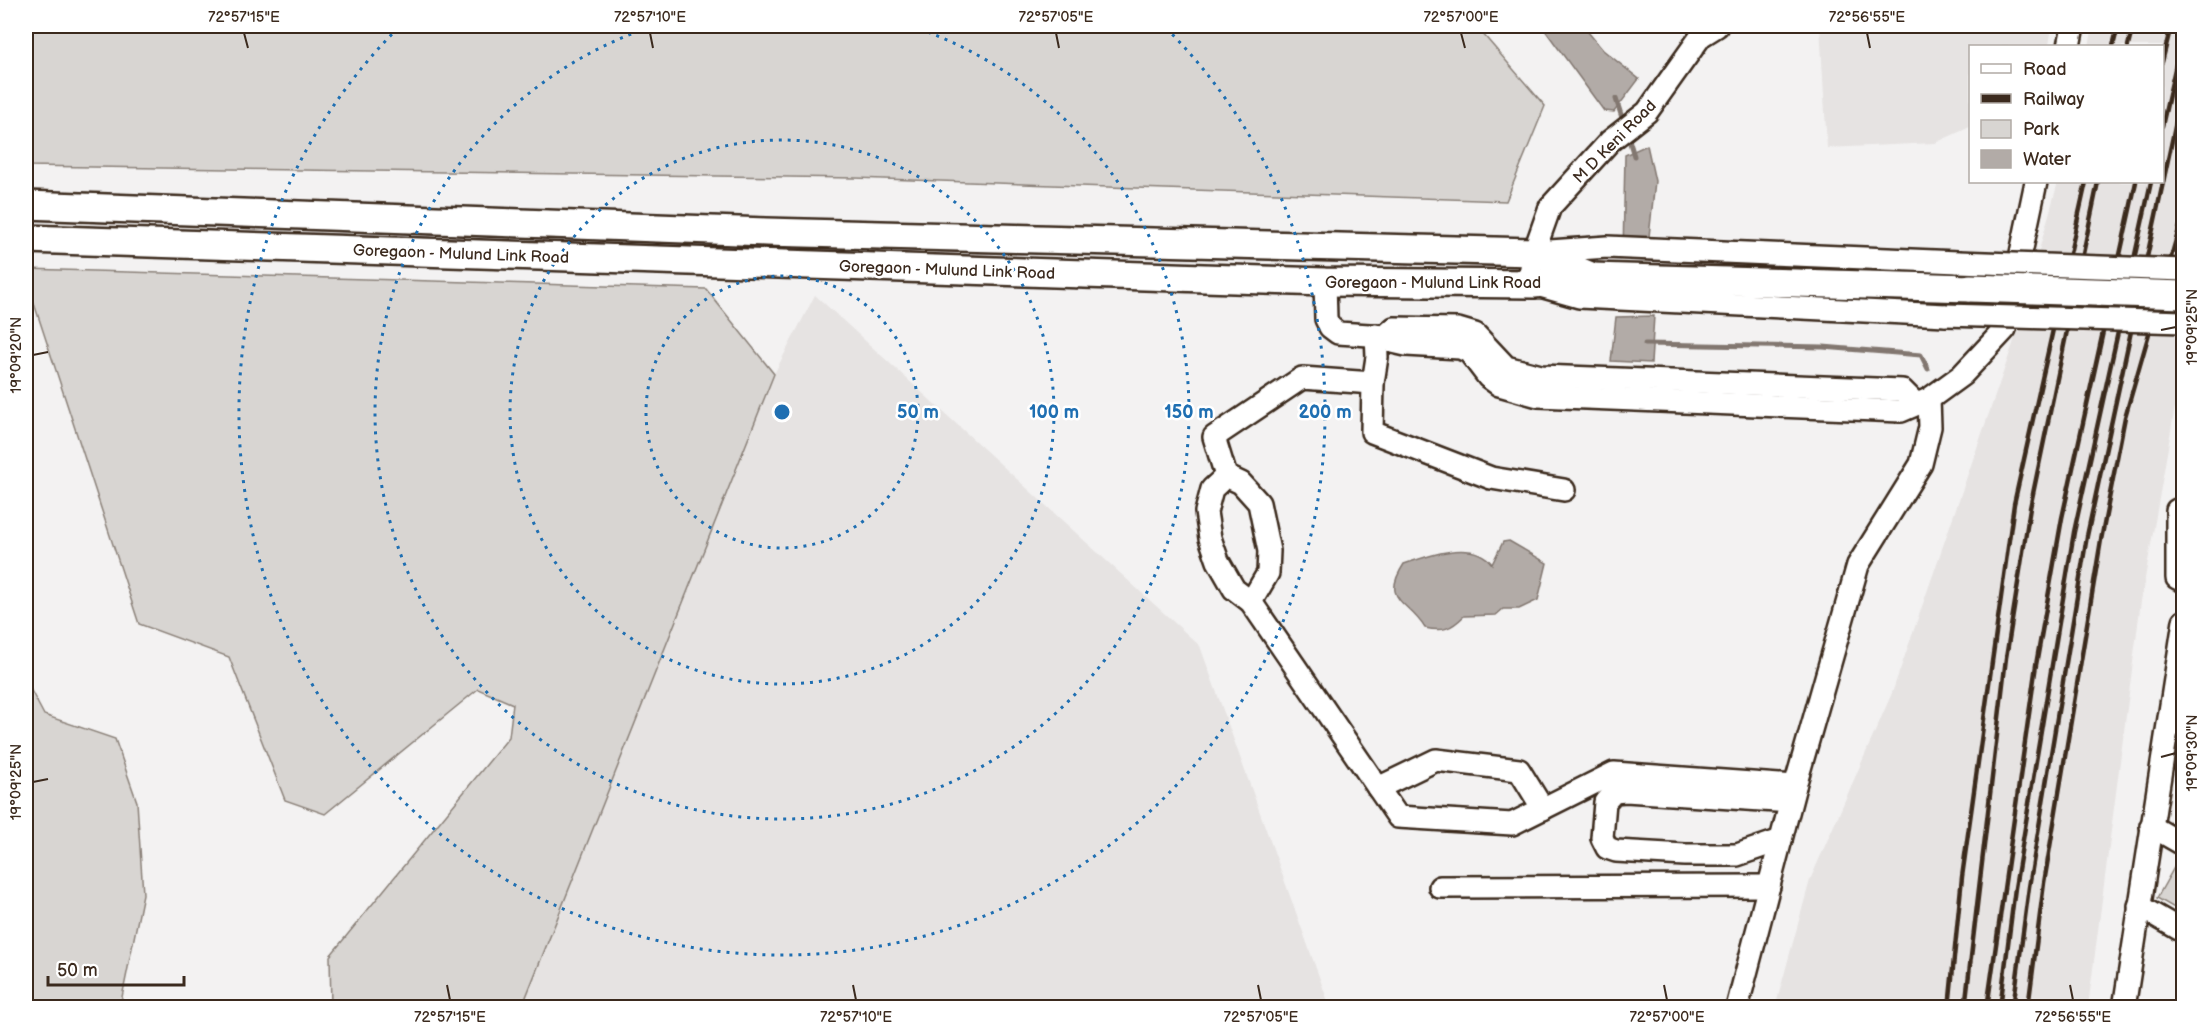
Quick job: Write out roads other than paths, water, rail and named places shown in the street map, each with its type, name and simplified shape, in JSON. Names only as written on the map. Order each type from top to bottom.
[{"type":"main road","name":"Goregaon - Mulund Link Road","points":[[26,205],[766,232],[1534,252],[1605,285]]},
{"type":"main road","name":"Goregaon - Mulund Link Road","points":[[26,239],[1325,282],[1605,285]]},
{"type":"main road","points":[[1605,285],[1660,291],[1970,288],[2184,295]]},
{"type":"street","points":[[2068,45],[2073,26]]},
{"type":"street","name":"M D Keni Road","points":[[1531,284],[1534,252],[1550,207],[1610,141],[1647,112],[1706,29]]},
{"type":"street","points":[[1325,282],[1326,319],[1330,327],[1338,333],[1375,335],[1393,342],[1415,337],[1460,348],[1473,344],[1488,377],[1503,376],[1539,386],[1900,411],[1922,401],[1962,375],[2005,329],[2037,183]]},
{"type":"street","points":[[1534,252],[1607,247],[2184,270]]},
{"type":"street","points":[[1660,291],[1946,315],[2184,322]]},
{"type":"street","points":[[1375,335],[1364,357],[1373,378],[1372,432],[1491,478],[1564,490]]},
{"type":"street","points":[[1251,602],[1268,573],[1269,550],[1259,503],[1241,483],[1226,476],[1214,437],[1302,378],[1373,378]]},
{"type":"street","points":[[1737,1008],[1769,886],[1774,843],[1786,796],[1858,565],[1921,464],[1930,427],[1922,401]]},
{"type":"street","points":[[1226,476],[1212,489],[1206,512],[1210,538],[1218,561],[1234,589],[1251,602],[1398,817],[1512,824],[1614,773],[1786,796]]},
{"type":"street","points":[[2181,504],[2177,578],[2184,581]]},
{"type":"street","points":[[2124,1008],[2184,621]]},
{"type":"street","points":[[1378,788],[1436,760],[1519,770],[1543,809]]},
{"type":"street","points":[[1774,843],[1737,855],[1712,856],[1610,849],[1602,838],[1605,802],[1614,792],[1626,791],[1786,796]]},
{"type":"street","points":[[2151,826],[2184,845]]},
{"type":"street","points":[[1440,887],[1769,886]]},
{"type":"street","points":[[2139,906],[2184,932]]},
{"type":"water","points":[[1542,26],[1583,26],[1603,50],[1639,79],[1614,112],[1604,111]]},
{"type":"water","points":[[1647,145],[1655,181],[1647,255],[1623,254],[1625,155]]},
{"type":"water","points":[[1654,316],[1651,363],[1611,361],[1616,317]]},
{"type":"water","points":[[1509,541],[1547,563],[1538,600],[1519,609],[1503,609],[1496,615],[1464,616],[1446,628],[1431,629],[1425,628],[1396,593],[1397,576],[1404,564],[1450,551],[1462,550],[1484,556],[1492,564],[1503,542]]},
{"type":"waterway","points":[[1616,99],[1624,124]]},
{"type":"waterway","points":[[1627,133],[1634,156]]},
{"type":"waterway","points":[[1645,344],[1823,347],[1921,355],[1928,369]]},
{"type":"railway","points":[[2113,45],[2118,26]]},
{"type":"railway","points":[[2128,45],[2133,26]]},
{"type":"railway","points":[[2164,54],[2171,26]]},
{"type":"railway","points":[[2164,117],[2184,29]]},
{"type":"railway","points":[[2164,178],[2184,85]]},
{"type":"railway","points":[[1949,1008],[1962,877],[2014,504],[2086,183]]},
{"type":"railway","points":[[1965,1008],[2006,658],[2030,508],[2098,183]]},
{"type":"railway","points":[[1987,1008],[2036,665],[2062,518],[2136,183]]},
{"type":"railway","points":[[2000,1008],[2015,888],[2074,532],[2151,183]]},
{"type":"railway","points":[[2013,1008],[2029,887],[2087,536],[2163,183]]},
{"type":"railway","points":[[2028,1008],[2044,883],[2101,540],[2125,417],[2184,212]]}]
